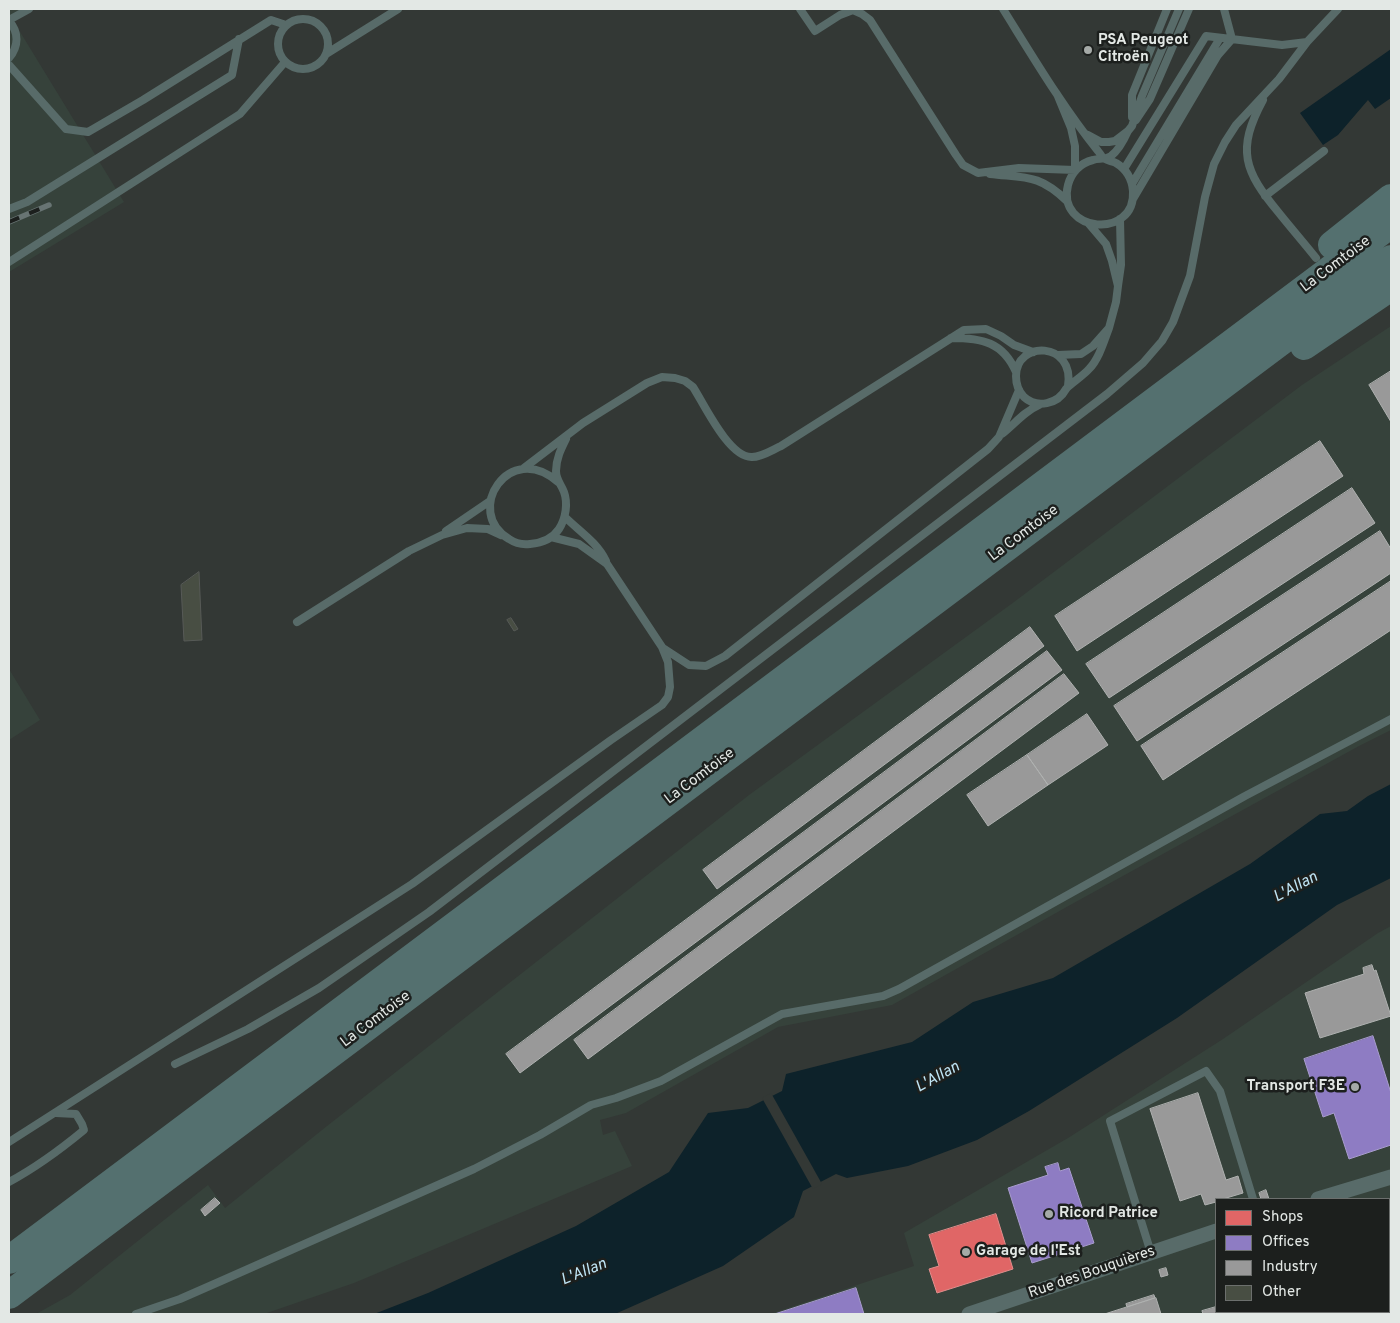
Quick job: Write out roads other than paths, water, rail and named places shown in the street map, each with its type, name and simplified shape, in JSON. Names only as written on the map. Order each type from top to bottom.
[{"type":"highway","points":[[1026,498],[1391,198]]},
{"type":"highway","name":"La Comtoise","points":[[9,1260],[1391,224]]},
{"type":"highway","name":"La Comtoise","points":[[9,1295],[1391,259]]},
{"type":"highway","points":[[1092,483],[1242,388],[1391,287]]},
{"type":"street","points":[[1321,1198],[1391,1177]]},
{"type":"street","name":"Rue des Bouquières","points":[[969,1314],[1215,1232]]},
{"type":"lane","points":[[9,58],[14,50],[17,36],[9,20],[29,9]]},
{"type":"lane","points":[[326,54],[398,9]]},
{"type":"lane","points":[[800,9],[815,31],[840,15],[853,10],[870,20],[963,165],[978,173],[1026,177],[1058,192],[1068,201],[1076,215],[1089,224],[1106,244],[1118,286]]},
{"type":"lane","points":[[1003,9],[1057,94],[1086,134],[1105,159],[1124,169],[1132,184],[1132,200]]},
{"type":"lane","points":[[1130,129],[1132,95],[1167,9]]},
{"type":"lane","points":[[1086,134],[1101,142],[1108,142],[1115,141],[1130,129],[1179,9]]},
{"type":"lane","points":[[1068,201],[1066,190],[1075,170],[1088,161],[1105,159],[1112,156],[1122,144],[1150,99],[1189,9]]},
{"type":"lane","points":[[1224,9],[1232,39]]},
{"type":"lane","points":[[175,1064],[248,1029],[319,988],[429,912],[1107,394],[1143,363],[1162,341],[1173,322],[1190,276],[1205,197],[1214,164],[1225,142],[1236,125],[1269,90],[1307,42],[1338,9]]},
{"type":"lane","points":[[9,66],[66,129],[88,132],[271,20],[286,25]]},
{"type":"lane","points":[[294,20],[310,20],[318,24],[324,30],[327,37],[328,46],[326,54],[322,61],[308,69],[292,67],[280,55],[278,39],[281,31],[294,20]]},
{"type":"lane","points":[[1124,169],[1206,36],[1282,45],[1307,42]]},
{"type":"lane","points":[[1132,184],[1220,38]]},
{"type":"lane","points":[[9,209],[28,202],[232,75],[239,39]]},
{"type":"lane","points":[[1089,224],[1106,225],[1120,219],[1128,210],[1132,200],[1218,55],[1232,39]]},
{"type":"lane","points":[[9,262],[240,114],[285,62]]},
{"type":"lane","points":[[1269,90],[1254,118],[1248,136],[1247,155],[1251,173],[1265,196],[1316,258]]},
{"type":"lane","points":[[1057,94],[1071,128],[1075,146],[1075,170]]},
{"type":"lane","points":[[1265,196],[1324,151]]},
{"type":"lane","points":[[978,173],[1019,168],[1075,170]]},
{"type":"lane","points":[[1068,386],[1078,381],[1091,368],[1109,328],[1116,302],[1121,265],[1120,219]]},
{"type":"lane","points":[[1058,355],[1081,354],[1094,346],[1109,328]]},
{"type":"lane","points":[[503,536],[495,526],[490,514],[490,501],[494,489],[501,479],[512,472],[524,468],[583,423],[646,383],[662,377],[686,381],[693,387],[732,448],[750,458],[762,455],[781,446],[964,330],[986,329],[1014,345],[1033,352]]},
{"type":"lane","points":[[949,338],[969,338],[988,341],[1010,359],[1016,372]]},
{"type":"lane","points":[[1041,350],[1050,351],[1058,355],[1068,368],[1070,377],[1064,393],[1050,403],[1041,404],[1032,402],[1024,397],[1016,382],[1016,372],[1025,356],[1041,350]]},
{"type":"lane","points":[[662,647],[689,664],[706,666],[725,656],[968,466],[988,448],[998,436],[1019,390]]},
{"type":"lane","points":[[998,436],[1011,427],[1019,417],[1041,404]]},
{"type":"lane","points":[[442,534],[468,528],[488,529],[514,542],[526,545],[539,543],[551,537],[559,529],[565,517],[564,493],[558,482],[556,471],[558,456],[568,434]]},
{"type":"lane","points":[[524,468],[537,469],[548,474],[558,482]]},
{"type":"lane","points":[[297,622],[409,551],[442,534],[490,501]]},
{"type":"lane","points":[[9,1142],[412,884],[662,705],[668,697],[670,687],[668,662],[662,647],[607,564],[602,553],[591,540],[565,517]]},
{"type":"lane","points":[[551,537],[579,544],[607,564]]},
{"type":"lane","points":[[136,1314],[180,1299],[474,1169],[540,1135],[591,1105],[616,1098],[661,1080],[782,1014],[883,996],[1245,796],[1391,719]]},
{"type":"lane","points":[[1151,1253],[1110,1121],[1206,1071],[1220,1091],[1253,1198]]},
{"type":"lane","points":[[9,1182],[84,1130],[76,1114],[54,1113]]},
{"type":"water","points":[[1391,49],[1391,98],[1375,109],[1368,100],[1338,135],[1323,145],[1300,113]]},
{"type":"water","name":"L'Allan","points":[[1391,784],[1391,878],[1337,905],[1177,1018],[1029,1111],[977,1140],[908,1166],[847,1178],[836,1174],[803,1191],[794,1217],[723,1266],[615,1314],[374,1314],[428,1293],[576,1226],[669,1172],[708,1113],[748,1108],[782,1091],[786,1074],[912,1042],[973,1002],[1053,978],[1250,864],[1320,814],[1347,811],[1368,796]]},
{"type":"railway","points":[[9,222],[49,205]]},
{"type":"place","name":"PSA Peugeot Citroën","points":[[1088,50]]},
{"type":"place","name":"Transport F3E","points":[[1355,1087]]},
{"type":"place","name":"Ricord Patrice","points":[[1049,1214]]},
{"type":"place","name":"Garage de l'Est","points":[[966,1252]]}]
